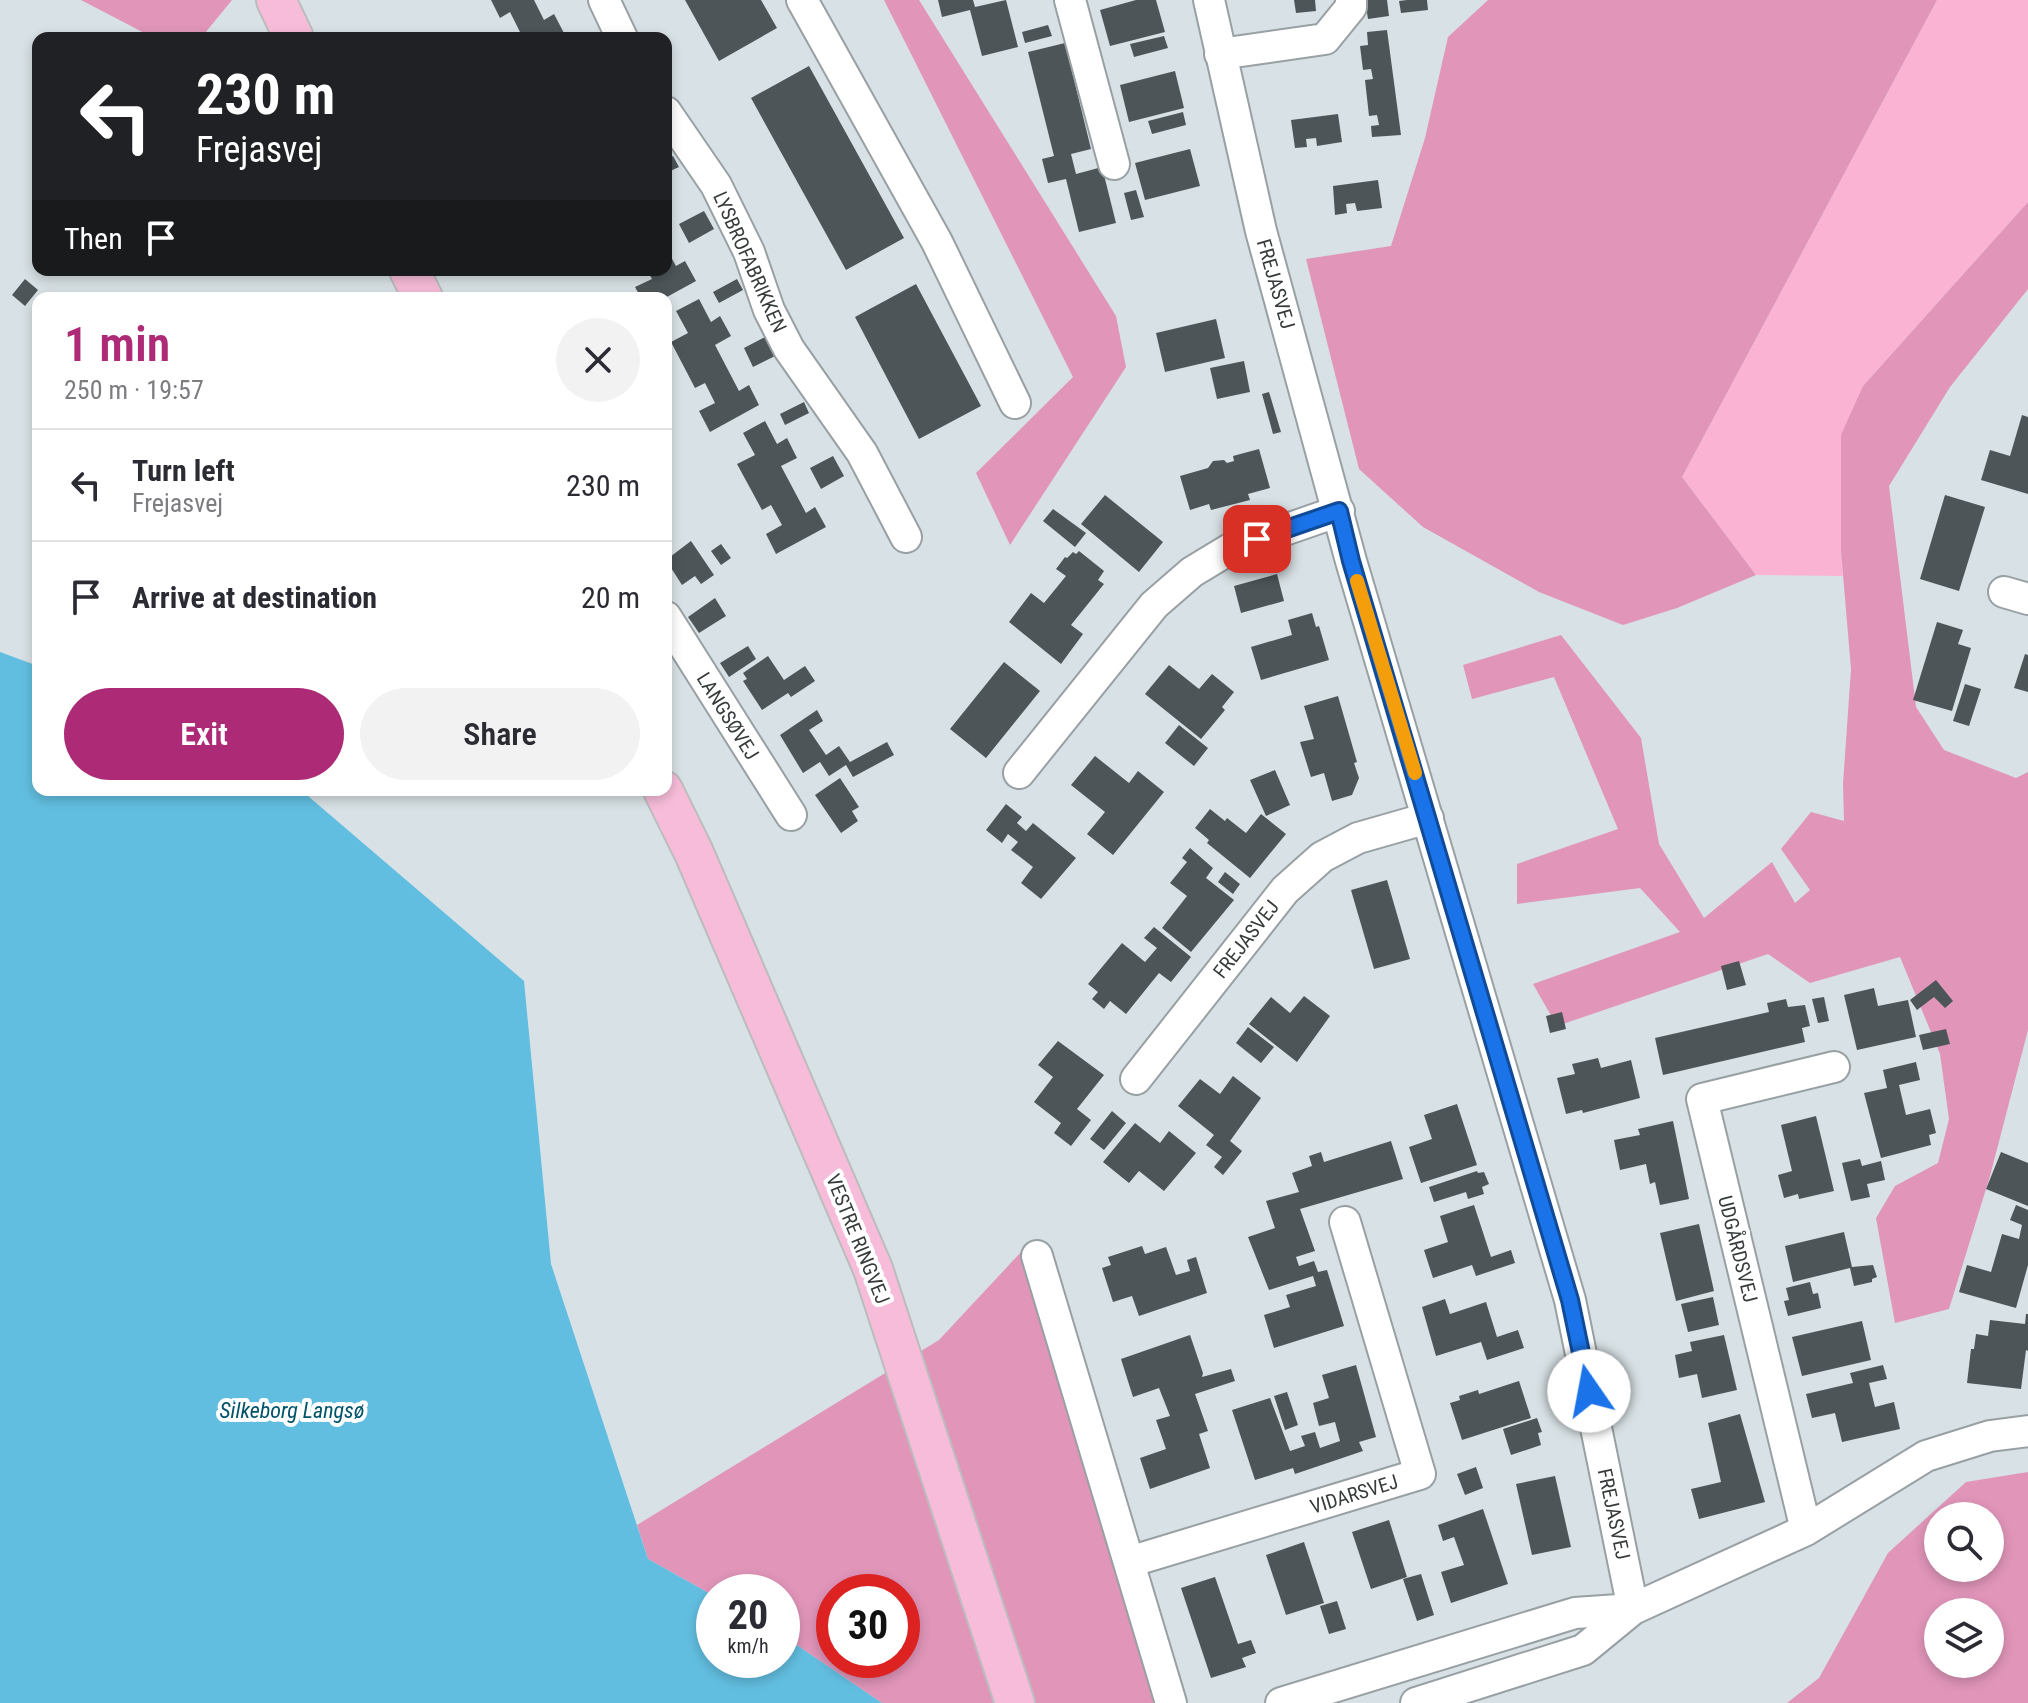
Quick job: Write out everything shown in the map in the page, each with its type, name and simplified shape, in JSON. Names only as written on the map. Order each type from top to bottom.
[{"type":"main road","points":[[276,0],[291,32]]},
{"type":"main road","name":"VESTRE RINGVEJ","points":[[666,796],[694,853],[873,1269],[1015,1703]]},
{"type":"street","points":[[604,0],[619,32]]},
{"type":"street","points":[[802,0],[937,242],[1015,403]]},
{"type":"street","points":[[1070,0],[1114,164]]},
{"type":"street","name":"FREJASVEJ","points":[[1209,0],[1261,231],[1351,561],[1570,1300],[1633,1609]]},
{"type":"street","points":[[1220,54],[1325,39],[1351,7],[1351,0]]},
{"type":"street","name":"LYSBROFABRIKKEN","points":[[672,121],[716,185],[749,252],[769,310],[789,349],[862,453],[906,537]]},
{"type":"street","points":[[1019,773],[1154,605],[1192,572],[1230,549],[1339,511]]},
{"type":"street","name":"LANGSØVEJ","points":[[672,627],[791,815]]},
{"type":"street","name":"FREJASVEJ","points":[[1136,1079],[1285,890],[1322,857],[1346,844],[1428,818]]},
{"type":"street","name":"UDGÅRDSVEJ","points":[[1806,1530],[1702,1099],[1834,1067]]},
{"type":"street","name":"VIDARSVEJ","points":[[1129,1562],[1420,1474],[1345,1222]]},
{"type":"street","points":[[1037,1256],[1171,1703]]},
{"type":"street","points":[[1416,1703],[1583,1650],[1633,1609],[1806,1530],[1926,1456],[1990,1436],[2028,1431]]},
{"type":"street","points":[[1281,1703],[1575,1613],[1633,1609]]},
{"type":"shaded area","points":[[81,0],[232,0],[206,32],[142,32]]},
{"type":"shaded area","points":[[884,0],[919,0],[1116,316],[1126,367],[1010,545],[976,473],[1073,377]]},
{"type":"shaded area","points":[[1488,0],[1937,0],[1682,477],[1756,575],[1677,608],[1623,625],[1539,592],[1423,527],[1359,469],[1306,259],[1391,246],[1425,138],[1448,37]]},
{"type":"shaded area","points":[[1937,0],[2028,0],[2028,202],[1863,386],[1841,551],[1843,576],[1756,575],[1682,477]]},
{"type":"shaded area","points":[[2028,202],[2028,289],[1950,387],[1889,486],[1916,707],[1944,750],[2016,778],[2028,772],[2028,1030],[1990,1176],[1949,1309],[1895,1323],[1876,1218],[1895,1186],[1938,1163],[1949,1119],[1940,1054],[1900,957],[1810,983],[1768,954],[1557,1026],[1533,984],[1680,932],[1640,888],[1517,904],[1517,864],[1618,829],[1554,677],[1472,699],[1463,665],[1561,635],[1641,738],[1659,844],[1704,918],[1772,862],[1795,903],[1810,890],[1781,849],[1811,812],[1844,821],[1843,784],[1851,669],[1841,551],[1841,435],[1863,386]]},
{"type":"shaded area","points":[[1022,1251],[1169,1703],[882,1703],[845,1678],[920,1678],[920,1574],[816,1574],[816,1658],[800,1647],[800,1574],[696,1574],[696,1586],[648,1559],[637,1525],[939,1340]]},
{"type":"shaded area","points":[[2028,1472],[2028,1703],[1787,1703],[1819,1678],[1888,1553],[1924,1520],[1924,1582],[2004,1582],[2004,1502],[1944,1502],[1966,1482]]},
{"type":"water","name":"Silkeborg Langsø","points":[[0,652],[32,664],[32,796],[308,796],[524,981],[551,1264],[648,1559],[696,1586],[696,1678],[800,1678],[800,1647],[816,1658],[816,1678],[845,1678],[882,1703],[0,1703]]},
{"type":"building","points":[[491,0],[534,0],[544,20],[554,14],[563,32],[520,32],[510,12],[500,18]]},
{"type":"building","points":[[685,0],[761,0],[777,28],[719,61]]},
{"type":"building","points":[[938,0],[973,0],[975,7],[1006,0],[1018,47],[982,56],[970,10],[942,17]]},
{"type":"building","points":[[1136,0],[1156,0],[1165,32],[1110,46],[1100,10]]},
{"type":"building","points":[[1294,0],[1315,0],[1316,11],[1296,13]]},
{"type":"building","points":[[1365,0],[1387,0],[1389,16],[1368,19]]},
{"type":"building","points":[[1427,0],[1428,10],[1401,13],[1399,1]]},
{"type":"building","points":[[1048,25],[1052,36],[1025,43],[1022,32]]},
{"type":"building","points":[[1387,30],[1401,135],[1372,137],[1371,126],[1379,125],[1377,115],[1369,116],[1365,80],[1373,79],[1371,69],[1363,70],[1360,46],[1368,45],[1367,32]]},
{"type":"building","points":[[1164,36],[1168,48],[1134,57],[1130,44]]},
{"type":"building","points":[[1065,43],[1091,149],[1071,154],[1076,174],[1102,167],[1116,223],[1079,232],[1066,179],[1048,183],[1042,159],[1054,156],[1028,52]]},
{"type":"building","points":[[809,66],[904,238],[846,270],[751,98]]},
{"type":"building","points":[[1175,71],[1184,108],[1129,122],[1120,85]]},
{"type":"building","points":[[1183,112],[1186,125],[1152,134],[1148,121]]},
{"type":"building","points":[[1338,114],[1342,142],[1317,146],[1316,138],[1306,139],[1307,147],[1295,148],[1291,120]]},
{"type":"building","points":[[1190,149],[1200,186],[1145,200],[1135,163]]},
{"type":"building","points":[[672,157],[679,167],[672,170]]},
{"type":"building","points":[[1378,180],[1382,208],[1357,211],[1355,203],[1346,204],[1347,213],[1335,215],[1333,186]]},
{"type":"building","points":[[1136,190],[1144,217],[1131,220],[1124,193]]},
{"type":"building","points":[[704,211],[714,229],[689,243],[679,224]]},
{"type":"building","points":[[672,259],[676,266],[685,261],[696,281],[672,294],[638,292],[635,287],[652,279],[650,276],[672,276]]},
{"type":"building","points":[[25,279],[38,290],[32,292],[32,297],[25,306],[12,295]]},
{"type":"building","points":[[737,279],[743,290],[719,303],[713,292]]},
{"type":"building","points":[[916,284],[981,406],[919,439],[855,317]]},
{"type":"building","points":[[699,299],[711,322],[720,316],[731,336],[715,345],[739,391],[749,385],[759,405],[710,432],[699,411],[715,403],[705,383],[695,388],[672,344],[688,333],[676,311]]},
{"type":"building","points":[[1216,319],[1225,358],[1165,372],[1156,333]]},
{"type":"building","points":[[767,336],[777,355],[753,367],[744,348]]},
{"type":"building","points":[[1244,361],[1250,392],[1217,399],[1210,368]]},
{"type":"building","points":[[1269,392],[1281,432],[1273,434],[1262,394]]},
{"type":"building","points":[[804,402],[809,413],[785,425],[780,414]]},
{"type":"building","points":[[2022,415],[2028,417],[2028,494],[1981,480],[1990,450],[2010,456]]},
{"type":"building","points":[[765,421],[777,444],[787,438],[797,458],[781,466],[806,513],[815,507],[826,527],[776,554],[766,534],[782,525],[771,505],[762,510],[737,464],[755,455],[743,433]]},
{"type":"building","points":[[1259,449],[1270,488],[1248,494],[1250,500],[1211,510],[1209,504],[1190,510],[1180,476],[1208,468],[1213,461],[1224,460],[1227,463],[1234,461],[1233,456]]},
{"type":"building","points":[[833,456],[844,476],[821,489],[810,468]]},
{"type":"building","points":[[1105,495],[1163,542],[1139,572],[1081,524]]},
{"type":"building","points":[[1945,495],[1985,507],[1959,591],[1920,579]]},
{"type":"building","points":[[1053,509],[1086,533],[1075,547],[1043,521]]},
{"type":"building","points":[[691,541],[714,575],[701,584],[695,576],[682,585],[672,569],[672,555]]},
{"type":"building","points":[[721,544],[731,558],[721,565],[711,551]]},
{"type":"building","points":[[1079,551],[1104,571],[1098,580],[1104,584],[1071,625],[1083,634],[1061,664],[1009,622],[1031,593],[1044,603],[1066,576],[1056,569],[1065,557]]},
{"type":"building","points":[[1277,574],[1284,601],[1241,613],[1234,586]]},
{"type":"building","points":[[715,598],[726,616],[699,633],[688,617]]},
{"type":"building","points":[[1312,613],[1329,660],[1261,680],[1251,647],[1292,635],[1288,620]]},
{"type":"building","points":[[1937,622],[1963,630],[1958,644],[1971,648],[1952,711],[1913,700]]},
{"type":"building","points":[[748,646],[756,659],[729,677],[720,663]]},
{"type":"building","points":[[2025,654],[2028,655],[2028,692],[2014,688]]},
{"type":"building","points":[[768,656],[784,680],[805,666],[815,681],[791,697],[788,693],[762,710],[743,681],[747,679],[743,673]]},
{"type":"building","points":[[1004,662],[1040,691],[986,758],[950,729]]},
{"type":"building","points":[[1169,665],[1199,689],[1212,674],[1234,692],[1222,707],[1225,710],[1201,739],[1145,694]]},
{"type":"building","points":[[1965,684],[1981,689],[1969,726],[1953,721]]},
{"type":"building","points":[[1338,696],[1359,778],[1352,795],[1332,801],[1324,773],[1311,777],[1300,742],[1314,739],[1304,706]]},
{"type":"building","points":[[817,710],[823,721],[809,730],[826,755],[839,746],[850,762],[887,742],[894,755],[853,777],[846,765],[829,776],[820,762],[803,773],[780,735]]},
{"type":"building","points":[[1179,725],[1208,748],[1194,766],[1165,743]]},
{"type":"building","points":[[1095,756],[1129,783],[1138,771],[1164,792],[1113,855],[1087,834],[1105,812],[1071,785]]},
{"type":"building","points":[[1275,770],[1290,805],[1266,816],[1250,780]]},
{"type":"building","points":[[840,778],[859,807],[852,811],[858,821],[841,833],[815,795]]},
{"type":"building","points":[[1006,804],[1022,817],[1017,823],[1026,831],[1033,823],[1076,858],[1041,899],[1021,883],[1033,867],[1011,850],[1018,842],[1008,834],[1002,843],[986,830]]},
{"type":"building","points":[[1210,809],[1246,833],[1261,814],[1286,834],[1250,878],[1207,843],[1209,840],[1195,828]]},
{"type":"building","points":[[1190,848],[1213,868],[1206,878],[1234,900],[1191,952],[1162,928],[1187,896],[1170,883],[1187,862],[1182,858]]},
{"type":"building","points":[[1225,872],[1240,884],[1233,894],[1218,882]]},
{"type":"building","points":[[1387,880],[1410,959],[1374,969],[1351,890]]},
{"type":"building","points":[[1154,927],[1191,957],[1171,982],[1159,973],[1126,1014],[1110,1001],[1104,1009],[1092,999],[1098,992],[1088,984],[1122,943],[1145,962],[1157,948],[1144,938]]},
{"type":"building","points":[[1739,961],[1746,985],[1727,990],[1721,966]]},
{"type":"building","points":[[1936,980],[1953,1001],[1945,1008],[1934,997],[1917,1010],[1910,1000]]},
{"type":"building","points":[[1874,988],[1878,1006],[1908,1000],[1916,1037],[1857,1050],[1844,995]]},
{"type":"building","points":[[1304,996],[1330,1016],[1297,1062],[1249,1024],[1271,997],[1290,1013]]},
{"type":"building","points":[[1824,997],[1829,1021],[1818,1023],[1812,999]]},
{"type":"building","points":[[1786,999],[1788,1007],[1805,1005],[1810,1026],[1802,1028],[1805,1042],[1663,1075],[1655,1038],[1769,1012],[1767,1003]]},
{"type":"building","points":[[1562,1012],[1566,1029],[1550,1033],[1546,1016]]},
{"type":"building","points":[[1248,1027],[1274,1047],[1261,1063],[1236,1043]]},
{"type":"building","points":[[1946,1029],[1950,1044],[1923,1050],[1919,1035]]},
{"type":"building","points":[[1058,1041],[1104,1075],[1077,1109],[1091,1120],[1071,1146],[1054,1133],[1061,1123],[1034,1102],[1053,1077],[1038,1065]]},
{"type":"building","points":[[1598,1058],[1601,1068],[1631,1060],[1640,1098],[1583,1113],[1582,1110],[1566,1114],[1557,1078],[1575,1074],[1572,1064]]},
{"type":"building","points":[[1916,1062],[1920,1080],[1899,1085],[1906,1115],[1930,1109],[1936,1133],[1929,1135],[1931,1145],[1881,1158],[1864,1093],[1887,1088],[1883,1070]]},
{"type":"building","points":[[1233,1076],[1261,1098],[1230,1141],[1242,1151],[1223,1175],[1214,1167],[1222,1157],[1206,1145],[1214,1135],[1178,1106],[1200,1079],[1220,1094]]},
{"type":"building","points":[[1457,1104],[1477,1165],[1421,1183],[1409,1147],[1432,1139],[1424,1115]]},
{"type":"building","points":[[1112,1111],[1126,1123],[1104,1150],[1090,1139]]},
{"type":"building","points":[[1816,1116],[1834,1191],[1799,1199],[1798,1194],[1784,1198],[1778,1175],[1792,1171],[1781,1125]]},
{"type":"building","points":[[1673,1121],[1689,1199],[1660,1205],[1655,1182],[1650,1184],[1646,1164],[1620,1170],[1614,1140],[1640,1135],[1638,1129]]},
{"type":"building","points":[[1135,1123],[1160,1143],[1169,1131],[1196,1153],[1164,1191],[1139,1171],[1129,1183],[1103,1162]]},
{"type":"building","points":[[1391,1141],[1403,1179],[1300,1209],[1315,1251],[1296,1257],[1299,1266],[1314,1261],[1318,1272],[1327,1270],[1344,1326],[1274,1348],[1264,1315],[1290,1307],[1286,1295],[1316,1286],[1313,1276],[1269,1290],[1248,1237],[1275,1228],[1266,1201],[1299,1192],[1292,1173],[1312,1166],[1309,1156],[1321,1152],[1324,1162]]},
{"type":"building","points":[[2001,1152],[2028,1163],[2028,1206],[1986,1189]]},
{"type":"building","points":[[1860,1159],[1862,1166],[1881,1161],[1885,1180],[1867,1184],[1870,1197],[1851,1201],[1842,1163]]},
{"type":"building","points":[[1477,1171],[1484,1172],[1489,1184],[1482,1187],[1484,1194],[1468,1199],[1466,1192],[1434,1202],[1429,1187]]},
{"type":"building","points":[[1474,1205],[1491,1257],[1511,1250],[1515,1263],[1476,1276],[1472,1265],[1433,1278],[1424,1250],[1448,1242],[1440,1216]]},
{"type":"building","points":[[2016,1205],[2028,1210],[2028,1265],[2016,1308],[1959,1292],[1967,1265],[1991,1272],[2002,1234],[2019,1239],[2022,1225],[2010,1220]]},
{"type":"building","points":[[1699,1224],[1714,1291],[1676,1301],[1660,1233]]},
{"type":"building","points":[[1844,1232],[1852,1267],[1873,1265],[1877,1277],[1872,1282],[1854,1286],[1850,1268],[1793,1282],[1785,1246]]},
{"type":"building","points":[[1142,1246],[1145,1254],[1166,1247],[1176,1275],[1190,1271],[1187,1260],[1196,1257],[1207,1293],[1139,1316],[1132,1296],[1113,1302],[1102,1268],[1111,1265],[1108,1257]]},
{"type":"building","points":[[1810,1282],[1813,1294],[1818,1293],[1821,1308],[1788,1316],[1784,1301],[1789,1300],[1786,1288]]},
{"type":"building","points":[[1713,1297],[1719,1325],[1688,1332],[1681,1304]]},
{"type":"building","points":[[1445,1299],[1450,1314],[1486,1302],[1497,1337],[1518,1330],[1524,1348],[1487,1360],[1481,1342],[1436,1356],[1422,1307]]},
{"type":"building","points":[[2026,1314],[2028,1351],[2021,1389],[1967,1383],[1976,1334],[1988,1336],[1990,1320],[2025,1324]]},
{"type":"building","points":[[1862,1321],[1871,1360],[1802,1376],[1792,1337]]},
{"type":"building","points":[[1190,1335],[1202,1377],[1231,1369],[1235,1381],[1195,1394],[1208,1431],[1199,1434],[1210,1468],[1150,1489],[1140,1458],[1166,1449],[1156,1420],[1170,1416],[1159,1388],[1133,1397],[1121,1359]]},
{"type":"building","points":[[1724,1335],[1737,1390],[1702,1398],[1697,1374],[1679,1378],[1675,1355],[1692,1351],[1690,1342]]},
{"type":"building","points":[[1356,1365],[1376,1437],[1359,1442],[1363,1451],[1295,1474],[1293,1468],[1255,1480],[1232,1410],[1270,1398],[1290,1451],[1305,1446],[1301,1436],[1315,1432],[1320,1448],[1340,1441],[1335,1422],[1319,1426],[1313,1403],[1329,1398],[1322,1375]]},
{"type":"building","points":[[1883,1365],[1887,1379],[1869,1383],[1875,1407],[1894,1402],[1900,1429],[1842,1442],[1835,1413],[1812,1418],[1806,1394],[1853,1383],[1850,1373]]},
{"type":"building","points":[[1519,1381],[1531,1418],[1462,1440],[1450,1403],[1460,1400],[1459,1396],[1478,1390],[1479,1394]]},
{"type":"building","points":[[1287,1392],[1298,1425],[1285,1430],[1274,1396]]},
{"type":"building","points":[[1740,1414],[1765,1502],[1699,1519],[1691,1489],[1721,1482],[1708,1423]]},
{"type":"building","points":[[1537,1418],[1542,1432],[1538,1433],[1541,1445],[1511,1455],[1503,1429]]},
{"type":"building","points":[[1476,1467],[1483,1488],[1465,1495],[1457,1474]]},
{"type":"building","points":[[1555,1476],[1571,1547],[1532,1555],[1516,1484]]},
{"type":"building","points":[[1483,1509],[1508,1584],[1451,1603],[1441,1572],[1464,1565],[1454,1537],[1443,1541],[1438,1525]]},
{"type":"building","points":[[1389,1520],[1407,1577],[1371,1589],[1352,1532]]},
{"type":"building","points":[[1304,1542],[1324,1603],[1286,1615],[1266,1555]]},
{"type":"building","points":[[1421,1574],[1434,1615],[1417,1621],[1403,1579]]},
{"type":"building","points":[[1215,1577],[1238,1644],[1251,1640],[1256,1653],[1242,1658],[1246,1667],[1211,1678],[1181,1588]]},
{"type":"building","points":[[1337,1601],[1346,1629],[1329,1634],[1320,1606]]},
{"type":"slow traffic","points":[[1357,581],[1415,773]]},
{"type":"route","points":[[1257,539],[1339,511],[1351,561],[1570,1300],[1589,1391]]}]
